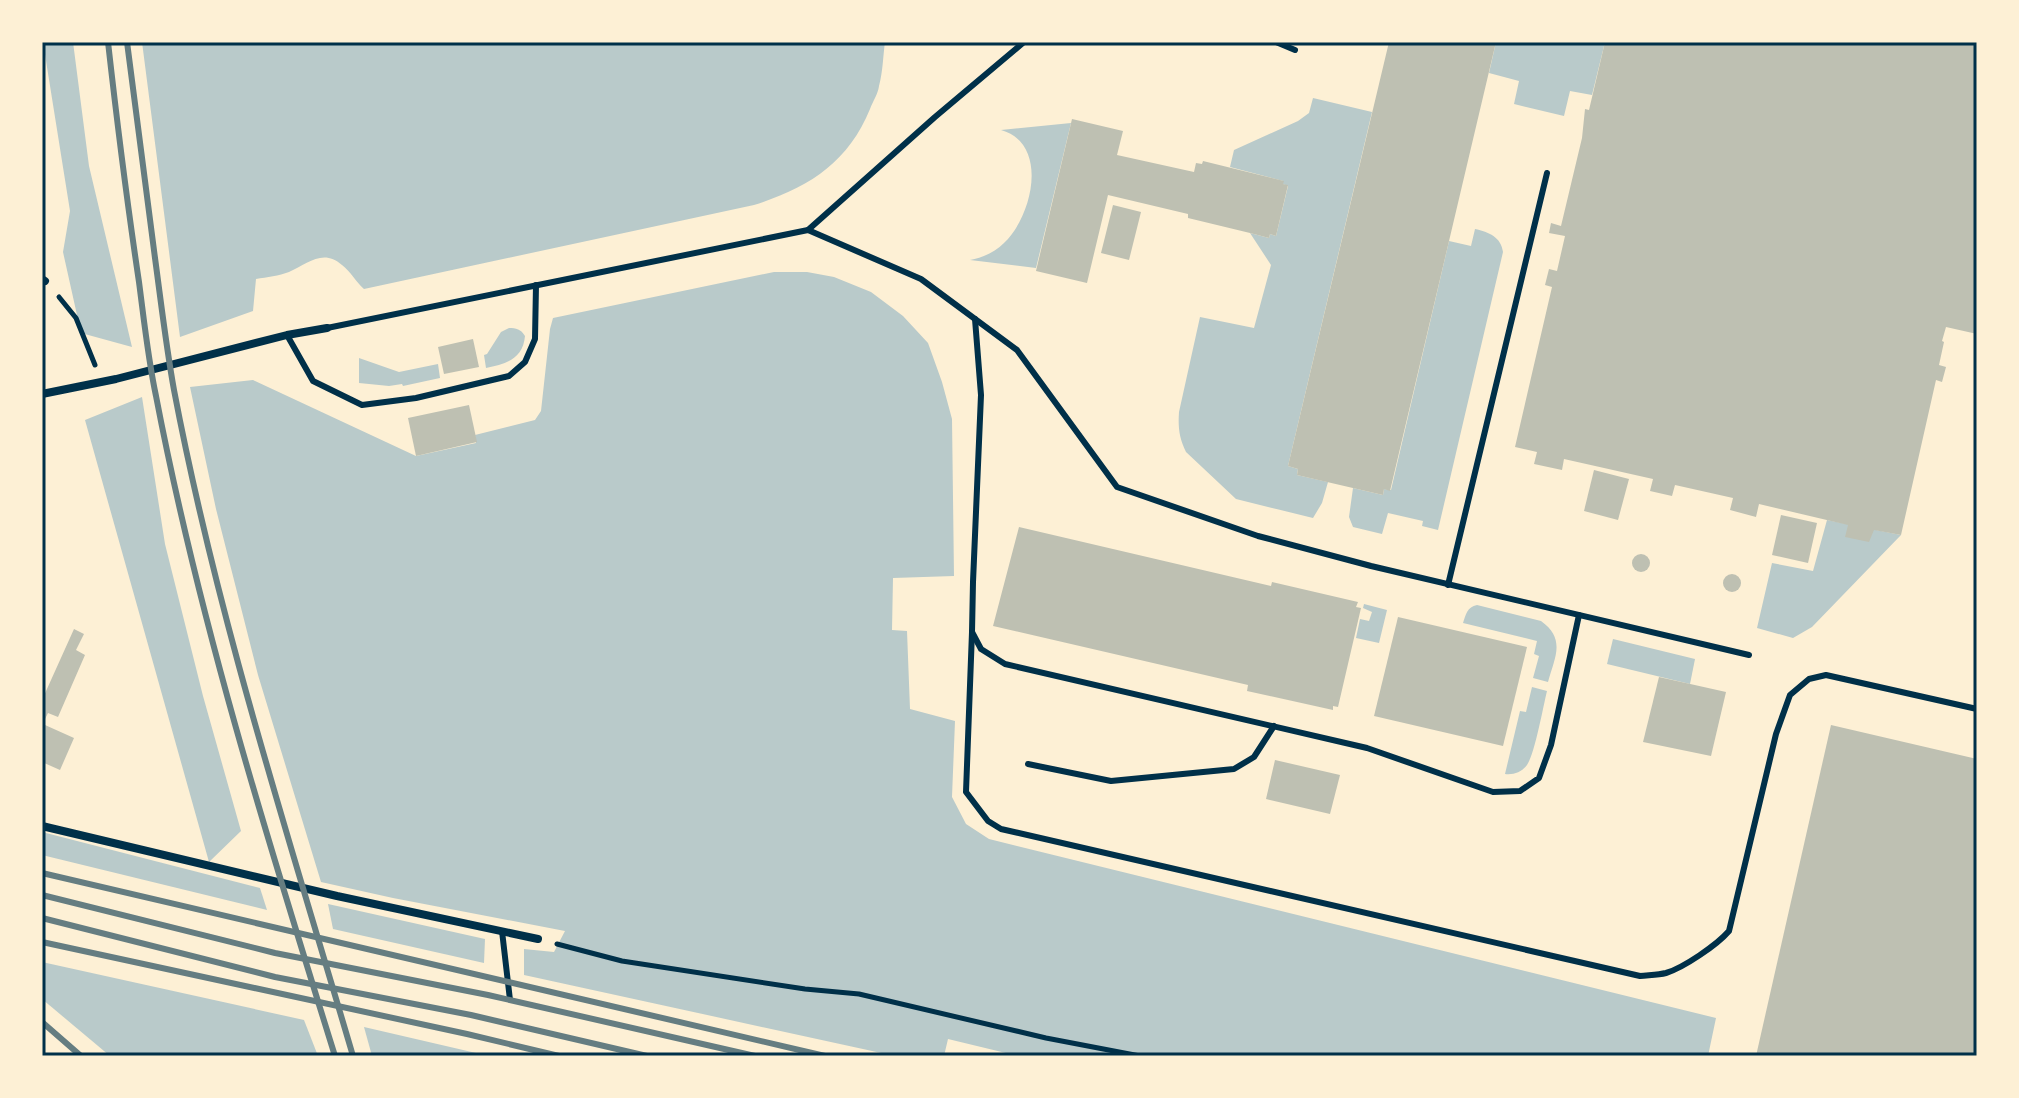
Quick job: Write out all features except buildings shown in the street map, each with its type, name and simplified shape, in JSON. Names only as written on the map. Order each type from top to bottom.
[{"type":"street","points":[[42,394],[327,328]]},
{"type":"street","points":[[42,826],[337,896],[538,939]]},
{"type":"lane","points":[[327,328],[808,230],[1024,42]]},
{"type":"lane","points":[[1276,42],[1295,50]]},
{"type":"lane","points":[[1448,585],[1547,173]]},
{"type":"lane","points":[[808,230],[921,279],[1017,350],[1117,487],[1258,536],[1448,585],[1749,655]]},
{"type":"lane","points":[[287,335],[313,381],[362,405],[416,398],[509,376],[525,362],[535,339],[536,285]]},
{"type":"lane","points":[[975,319],[981,395],[966,792],[988,821],[1001,829],[1640,976],[1666,973],[1702,954],[1729,931],[1776,734],[1790,695],[1809,679],[1826,675],[1977,709]]},
{"type":"lane","points":[[972,632],[981,649],[1005,664],[1367,748],[1493,792],[1520,791],[1539,778],[1551,745],[1579,615]]},
{"type":"lane","points":[[1028,764],[1111,781],[1234,769],[1254,757],[1274,726]]},
{"type":"lane","points":[[502,931],[510,1000]]},
{"type":"path","points":[[44,280],[76,318],[102,382]]},
{"type":"path","points":[[538,939],[622,961],[805,989],[859,994],[1046,1038],[1140,1056]]},
{"type":"shaded area","points":[[43,42],[73,42],[89,166],[132,347],[81,333],[63,252],[70,211]]},
{"type":"shaded area","points":[[142,42],[885,42],[878,92],[850,144],[824,171],[774,198],[754,205],[364,289],[335,260],[315,259],[285,273],[256,279],[253,311],[180,337]]},
{"type":"shaded area","points":[[1496,42],[1605,42],[1592,95],[1570,91],[1564,116],[1514,104],[1519,81],[1489,73]]},
{"type":"shaded area","points":[[1313,98],[1372,112],[1288,466],[1298,469],[1297,475],[1328,482],[1322,503],[1313,518],[1236,499],[1186,452],[1180,437],[1179,412],[1200,317],[1254,328],[1271,265],[1250,233],[1269,238],[1270,234],[1276,236],[1288,186],[1283,181],[1230,167],[1234,150],[1298,121],[1309,113]]},
{"type":"shaded area","points":[[1071,123],[1036,268],[970,260],[988,254],[1004,243],[1014,231],[1028,200],[1031,165],[1026,150],[1016,138],[1001,130]]},
{"type":"shaded area","points":[[1475,229],[1494,236],[1503,252],[1438,530],[1422,526],[1423,521],[1388,513],[1382,534],[1353,527],[1349,517],[1353,488],[1383,495],[1384,489],[1391,490],[1449,241],[1471,246]]},
{"type":"shaded area","points":[[774,272],[807,272],[834,277],[871,292],[903,316],[928,343],[942,382],[952,419],[954,576],[893,578],[892,630],[907,631],[910,709],[955,721],[952,797],[966,824],[989,839],[1716,1018],[1708,1056],[1010,1056],[948,1039],[944,1056],[895,1056],[524,975],[524,949],[554,952],[565,931],[321,882],[258,675],[216,509],[190,387],[253,380],[416,456],[476,443],[475,435],[535,420],[541,411],[553,318]]},
{"type":"shaded area","points":[[509,328],[518,329],[525,336],[521,350],[507,362],[486,368],[484,355],[501,332]]},
{"type":"shaded area","points":[[359,358],[399,372],[438,364],[440,378],[403,386],[359,383]]},
{"type":"shaded area","points":[[142,397],[165,544],[241,831],[209,862],[85,420]]},
{"type":"shaded area","points":[[1827,520],[1901,535],[1812,627],[1793,638],[1757,628],[1772,563],[1813,571]]},
{"type":"shaded area","points":[[1364,604],[1387,610],[1379,643],[1356,638],[1360,619],[1369,621],[1372,612],[1363,608]]},
{"type":"shaded area","points":[[1477,605],[1541,621],[1549,628],[1554,635],[1556,649],[1548,682],[1533,678],[1539,656],[1534,654],[1537,641],[1463,623],[1469,609]]},
{"type":"shaded area","points":[[1613,639],[1695,659],[1690,684],[1607,664]]},
{"type":"shaded area","points":[[1532,687],[1547,691],[1533,751],[1523,770],[1505,774],[1520,711],[1526,712]]},
{"type":"shaded area","points":[[42,832],[260,888],[267,910],[42,855]]},
{"type":"shaded area","points":[[328,904],[485,939],[484,963],[333,929]]},
{"type":"shaded area","points":[[42,962],[304,1020],[318,1056],[110,1056],[42,999]]},
{"type":"shaded area","points":[[364,1027],[489,1056],[372,1056]]},
{"type":"railway","points":[[108,42],[148,354],[173,480],[236,728],[335,1056]]},
{"type":"railway","points":[[127,42],[168,357],[191,474],[255,725],[353,1056]]},
{"type":"railway","points":[[42,873],[825,1056]]},
{"type":"railway","points":[[42,895],[275,953],[488,995],[755,1056]]},
{"type":"railway","points":[[42,918],[275,977],[471,1015],[647,1056]]},
{"type":"railway","points":[[42,942],[559,1056]]},
{"type":"railway","points":[[42,1022],[81,1056]]}]
